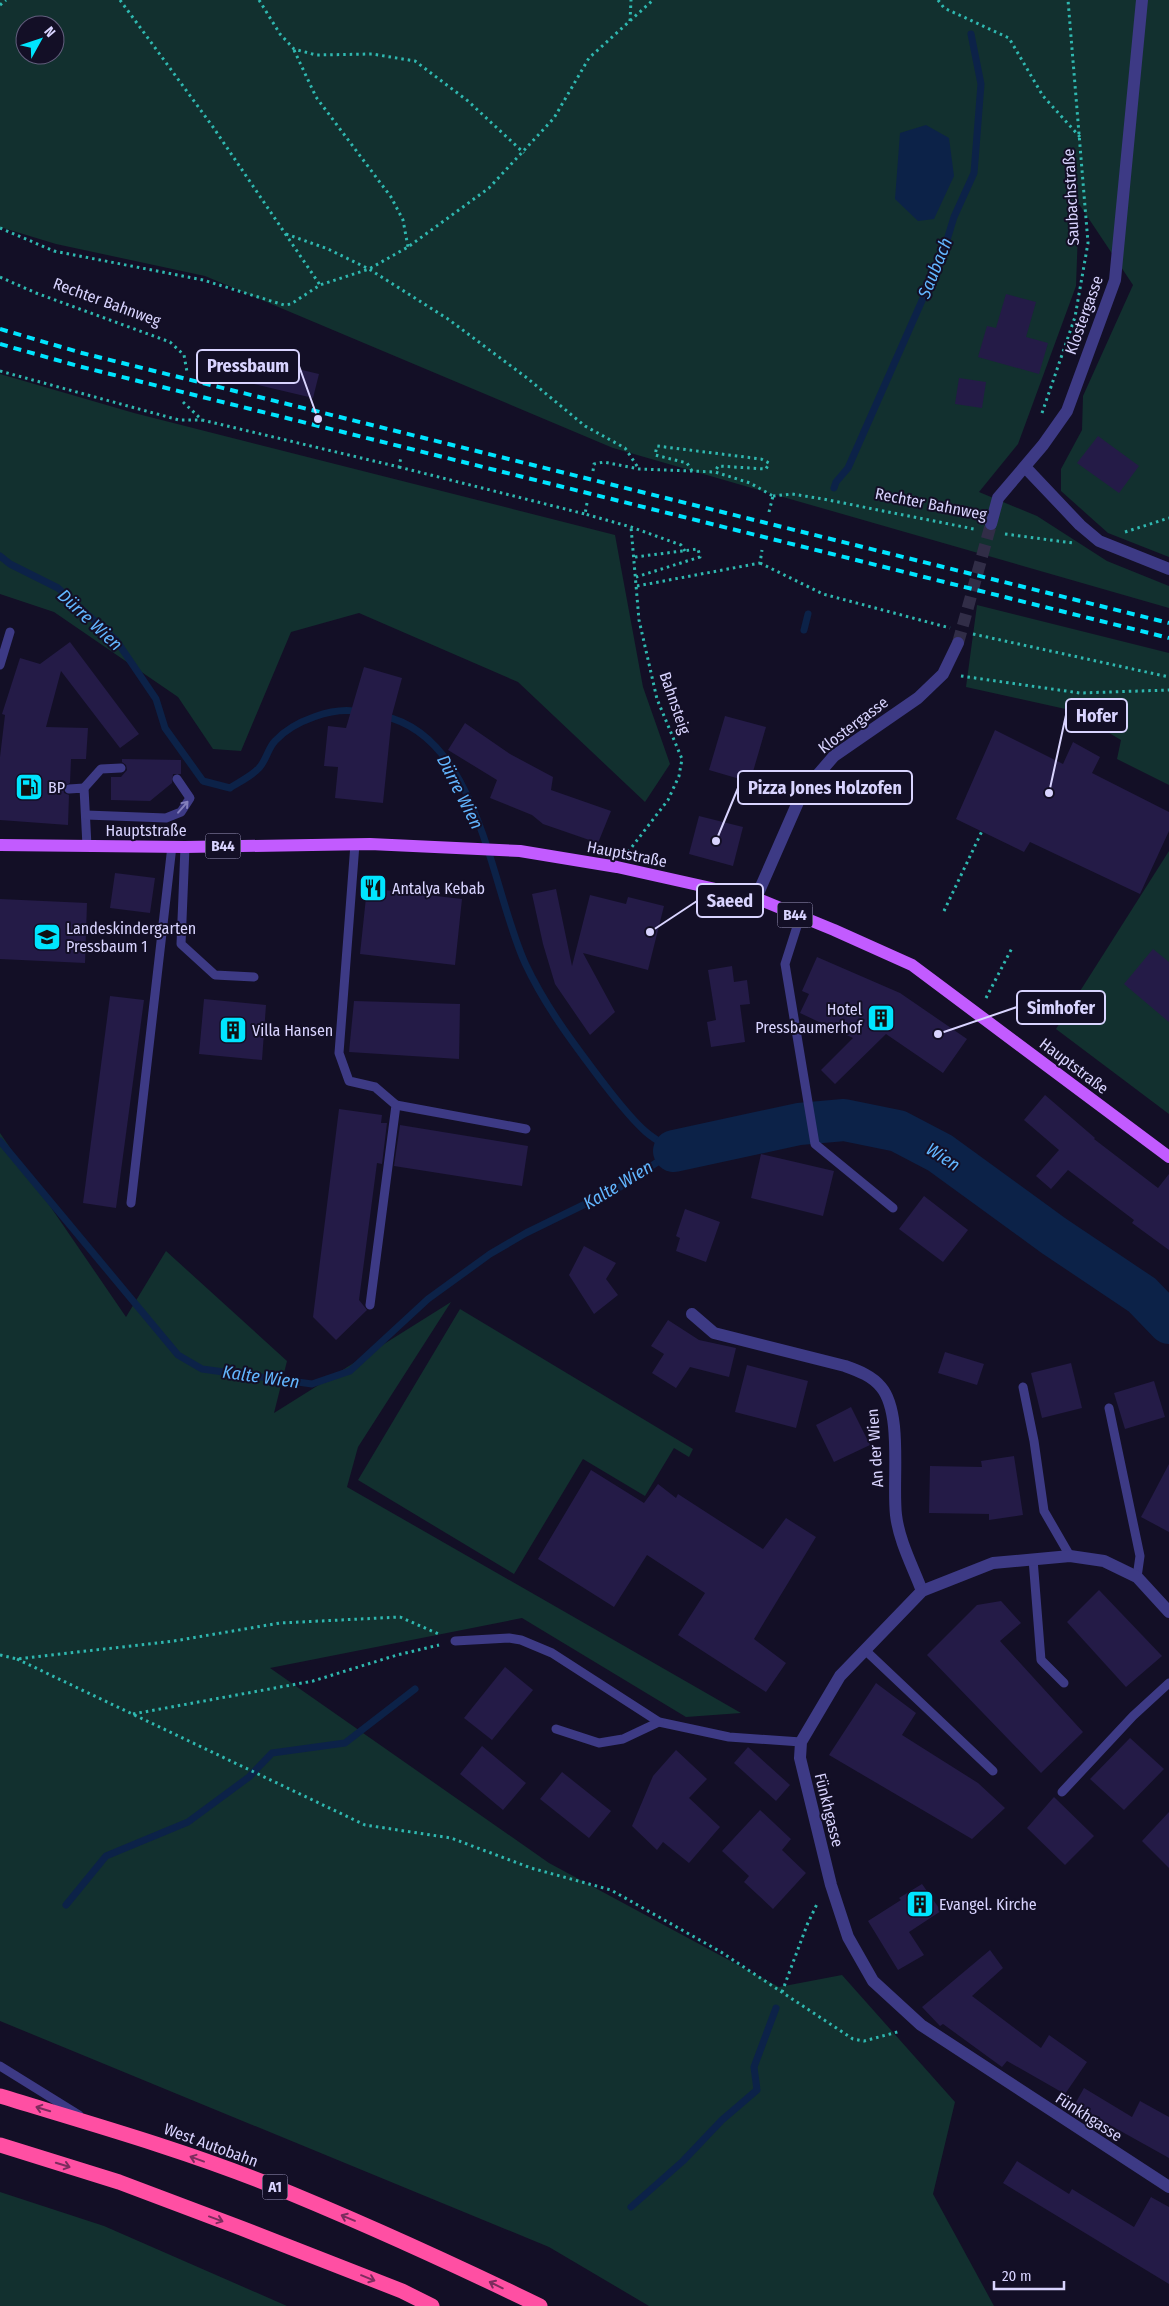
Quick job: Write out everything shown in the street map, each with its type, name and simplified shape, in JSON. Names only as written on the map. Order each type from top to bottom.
[{"type":"highway","name":"West Autobahn","points":[[0,2096],[141,2138],[262,2182],[414,2245],[540,2306]]},
{"type":"highway","points":[[0,2145],[145,2192],[384,2284],[432,2306]]},
{"type":"main road","name":"Hauptstraße","points":[[0,845],[178,847],[355,844],[520,850],[617,867],[756,898],[912,965],[1169,1157]]},
{"type":"street","name":"Klostergasse","points":[[993,528],[998,498],[1025,467],[1066,412],[1116,280],[1142,0]]},
{"type":"street","points":[[1025,467],[1080,525],[1099,540],[1169,569]]},
{"type":"street","name":"Klostergasse","points":[[756,898],[802,793],[834,756],[918,698],[943,674],[958,643]]},
{"type":"street","name":"An der Wien","points":[[692,1314],[714,1333],[845,1366],[866,1374],[882,1388],[892,1413],[896,1517],[900,1536],[922,1591]]},
{"type":"street","points":[[801,1742],[840,1676],[922,1591],[993,1563],[1070,1556],[1104,1561],[1137,1577],[1169,1612]]},
{"type":"street","name":"Fünkhgasse","points":[[801,1742],[802,1774],[831,1885],[848,1936],[873,1981],[921,2026],[1169,2187]]},
{"type":"lane","points":[[0,665],[10,632]]},
{"type":"lane","points":[[69,789],[84,788],[101,769],[121,768]]},
{"type":"lane","points":[[86,815],[166,818],[181,812],[190,798],[177,779]]},
{"type":"lane","points":[[84,788],[87,846]]},
{"type":"lane","points":[[355,844],[339,1052],[349,1081],[375,1087],[396,1105],[526,1129]]},
{"type":"lane","points":[[178,847],[181,944],[215,975],[254,977]]},
{"type":"lane","points":[[131,1203],[178,847]]},
{"type":"lane","points":[[800,917],[785,964],[815,1144],[893,1208]]},
{"type":"lane","points":[[370,1304],[396,1105]]},
{"type":"lane","points":[[1023,1387],[1034,1441],[1044,1512],[1070,1556]]},
{"type":"lane","points":[[1109,1408],[1140,1556],[1137,1577]]},
{"type":"lane","points":[[1033,1559],[1041,1660],[1064,1683]]},
{"type":"lane","points":[[455,1641],[509,1638],[521,1640],[552,1653],[659,1722],[729,1737],[801,1742]]},
{"type":"lane","points":[[865,1650],[993,1772]]},
{"type":"lane","points":[[1062,1792],[1133,1716],[1169,1682]]},
{"type":"lane","points":[[556,1729],[599,1743],[623,1740],[659,1722]]},
{"type":"lane","points":[[0,2066],[94,2124]]},
{"type":"path","points":[[0,5],[6,0]]},
{"type":"path","points":[[120,0],[212,127],[320,285]]},
{"type":"path","points":[[259,0],[280,34],[294,49],[316,97],[391,197],[403,220],[408,247]]},
{"type":"path","points":[[630,22],[631,0]]},
{"type":"path","points":[[0,228],[54,251],[203,280],[284,305],[291,304],[320,285],[370,269],[408,247],[488,188],[524,153],[554,118],[589,58],[653,0]]},
{"type":"path","points":[[938,0],[944,8],[1008,38],[1043,96],[1080,137]]},
{"type":"path","name":"Saubachstraße","points":[[1049,387],[1075,317],[1088,243],[1068,0]]},
{"type":"path","points":[[294,49],[316,55],[372,54],[415,60],[468,101],[524,153]]},
{"type":"path","points":[[286,234],[328,249],[370,269],[456,325],[527,378],[585,426],[625,448],[640,469]]},
{"type":"path","name":"Rechter Bahnweg","points":[[0,277],[36,293],[170,342],[184,355],[187,372]]},
{"type":"path","points":[[0,371],[179,420],[202,420],[585,514],[631,527],[681,545],[684,551]]},
{"type":"path","points":[[183,402],[202,420]]},
{"type":"path","points":[[692,471],[687,462],[654,455],[657,446],[761,459],[769,463],[766,469],[718,466],[715,472]]},
{"type":"path","points":[[399,468],[401,457]]},
{"type":"path","points":[[593,471],[594,464],[604,462],[640,469],[715,472],[750,483],[773,496],[769,512]]},
{"type":"path","name":"Rechter Bahnweg","points":[[773,496],[792,494],[823,499],[978,530]]},
{"type":"path","points":[[585,514],[587,502]]},
{"type":"path","name":"Rechter Bahnweg","points":[[993,528],[1077,544],[1099,540],[1169,518]]},
{"type":"path","name":"Bahnsteig","points":[[617,867],[668,800],[679,776],[682,759],[657,699],[639,620],[631,527]]},
{"type":"path","points":[[635,557],[698,550],[700,557],[636,577]]},
{"type":"path","points":[[637,586],[760,563],[762,550]]},
{"type":"path","points":[[943,674],[1080,693],[1169,690]]},
{"type":"path","points":[[944,911],[982,832]]},
{"type":"path","points":[[994,984],[1012,948]]},
{"type":"path","points":[[17,1659],[174,1640],[280,1623],[400,1617],[455,1641]]},
{"type":"path","points":[[133,1714],[313,1681],[397,1655],[455,1641]]},
{"type":"path","points":[[0,1655],[17,1659],[365,1825],[451,1838],[531,1868],[611,1890],[721,1952],[853,2039],[864,2041],[921,2026]]},
{"type":"path","points":[[782,1992],[807,1925],[818,1903],[831,1885]]},
{"type":"green space","points":[[0,0],[1169,0],[1169,557],[1108,533],[1061,491],[1061,469],[1082,430],[1083,396],[1133,285],[1079,204],[1076,286],[1018,444],[979,492],[1037,516],[1107,561],[1169,586],[1169,608],[613,448],[205,276],[56,244],[0,227]]},
{"type":"green space","points":[[0,374],[134,413],[615,535],[643,687],[670,764],[645,802],[518,682],[359,613],[291,632],[241,751],[213,749],[178,697],[54,612],[0,594]]},
{"type":"green space","points":[[977,605],[1169,653],[1169,785],[1117,759],[1121,740],[1070,710],[966,687]]},
{"type":"green space","points":[[1169,851],[1169,1114],[1056,1029]]},
{"type":"green space","points":[[0,1133],[126,1317],[166,1251],[287,1361],[274,1413],[451,1302],[358,1447],[347,1487],[741,1713],[686,1717],[522,1618],[270,1668],[549,1863],[779,1987],[842,1975],[955,2102],[933,2194],[994,2306],[649,2306],[549,2247],[0,2021]]},
{"type":"green space","points":[[460,1309],[693,1449],[689,1457],[674,1448],[645,1496],[583,1459],[514,1574],[358,1480]]},
{"type":"green space","points":[[0,2192],[104,2226],[287,2306],[0,2306]]},
{"type":"water","points":[[926,125],[949,138],[954,176],[934,219],[918,221],[895,199],[900,133]]},
{"type":"building","points":[[1006,294],[1036,302],[1026,337],[1048,343],[1039,374],[978,357],[987,326],[996,328]]},
{"type":"building","points":[[230,353],[319,374],[313,398],[224,377]]},
{"type":"building","points":[[959,378],[986,382],[982,408],[955,404]]},
{"type":"building","points":[[1098,436],[1139,466],[1119,493],[1077,463]]},
{"type":"building","points":[[70,642],[139,734],[120,748],[61,671],[46,727],[88,728],[86,759],[71,759],[70,783],[63,787],[64,793],[69,795],[68,825],[0,820],[0,757],[5,715],[2,714],[20,658],[40,664]]},
{"type":"building","points":[[364,667],[402,678],[392,715],[383,803],[335,798],[338,767],[324,766],[328,726],[346,728]]},
{"type":"building","points":[[725,716],[766,727],[750,782],[709,770]]},
{"type":"building","points":[[465,723],[510,754],[553,777],[551,790],[611,811],[598,843],[543,824],[532,815],[490,798],[497,780],[448,750]]},
{"type":"building","points":[[995,730],[1063,764],[1073,742],[1100,757],[1092,773],[1169,812],[1169,831],[1140,894],[1030,842],[1024,852],[956,819]]},
{"type":"building","points":[[122,759],[181,760],[181,774],[173,774],[172,783],[150,801],[111,800],[111,777],[121,777],[127,770]]},
{"type":"building","points":[[699,816],[743,827],[733,866],[689,854]]},
{"type":"building","points":[[115,873],[155,878],[150,913],[110,908]]},
{"type":"building","points":[[367,888],[462,899],[455,965],[360,954]]},
{"type":"building","points":[[556,889],[572,966],[590,895],[626,904],[628,897],[664,906],[648,970],[583,953],[615,1012],[590,1035],[555,984],[543,944],[532,894]]},
{"type":"building","points":[[0,899],[87,903],[85,963],[0,959]]},
{"type":"building","points":[[1153,949],[1169,962],[1169,1022],[1124,984]]},
{"type":"building","name":"Hotel Pressbaumerhof","points":[[817,957],[900,993],[967,1039],[943,1073],[886,1034],[835,1084],[821,1070],[853,1038],[800,1013],[809,994],[802,991]]},
{"type":"building","points":[[732,966],[734,982],[747,980],[750,1004],[740,1005],[745,1042],[711,1047],[707,1022],[716,1020],[708,970]]},
{"type":"building","points":[[110,996],[144,1000],[116,1208],[83,1203]]},
{"type":"building","name":"Villa Hansen","points":[[204,999],[266,1005],[262,1060],[199,1054]]},
{"type":"building","points":[[354,1001],[460,1004],[459,1059],[349,1052]]},
{"type":"building","points":[[1045,1095],[1094,1139],[1158,1188],[1169,1174],[1169,1250],[1132,1223],[1134,1220],[1068,1170],[1051,1189],[1036,1176],[1059,1150],[1024,1120]]},
{"type":"building","points":[[339,1109],[382,1115],[381,1123],[387,1123],[382,1164],[377,1163],[359,1300],[367,1310],[336,1340],[313,1317]]},
{"type":"building","points":[[400,1125],[528,1146],[522,1186],[394,1166]]},
{"type":"building","points":[[761,1154],[834,1171],[823,1216],[751,1198]]},
{"type":"building","points":[[924,1196],[968,1230],[943,1262],[899,1229]]},
{"type":"building","points":[[685,1209],[720,1222],[706,1262],[676,1251],[680,1238],[676,1236]]},
{"type":"building","points":[[584,1246],[616,1263],[606,1279],[618,1295],[594,1314],[569,1275]]},
{"type":"building","points":[[668,1320],[699,1340],[736,1348],[729,1377],[690,1367],[676,1388],[652,1373],[664,1354],[651,1346]]},
{"type":"building","points":[[945,1352],[984,1364],[977,1385],[938,1373]]},
{"type":"building","points":[[1071,1363],[1082,1408],[1042,1418],[1031,1373]]},
{"type":"building","points":[[747,1365],[808,1381],[796,1428],[735,1412]]},
{"type":"building","points":[[1154,1381],[1165,1417],[1125,1429],[1114,1393]]},
{"type":"building","points":[[851,1407],[870,1445],[834,1462],[816,1425]]},
{"type":"building","points":[[1014,1456],[1023,1515],[989,1520],[989,1514],[929,1513],[930,1466],[982,1467],[981,1461]]},
{"type":"building","points":[[1169,1464],[1169,1532],[1141,1517]]},
{"type":"building","points":[[591,1470],[644,1503],[658,1484],[676,1498],[678,1494],[763,1549],[786,1518],[816,1537],[754,1639],[786,1663],[766,1692],[678,1635],[705,1593],[647,1555],[614,1607],[538,1559]]},
{"type":"building","points":[[1099,1590],[1162,1656],[1126,1687],[1067,1622]]},
{"type":"building","points":[[1001,1601],[1021,1623],[1000,1641],[1083,1732],[1041,1773],[927,1655],[977,1605]]},
{"type":"building","points":[[505,1667],[533,1690],[492,1740],[464,1718]]},
{"type":"building","points":[[876,1683],[916,1713],[902,1735],[978,1783],[1005,1808],[972,1839],[829,1755]]},
{"type":"building","points":[[1130,1738],[1164,1769],[1124,1810],[1090,1779]]},
{"type":"building","points":[[482,1746],[526,1783],[503,1810],[460,1774]]},
{"type":"building","points":[[748,1747],[790,1785],[776,1801],[734,1763]]},
{"type":"building","points":[[676,1750],[707,1779],[689,1798],[720,1827],[689,1863],[663,1842],[657,1850],[632,1826],[653,1776]]},
{"type":"building","points":[[562,1772],[611,1811],[589,1838],[540,1799]]},
{"type":"building","points":[[1054,1797],[1094,1836],[1065,1865],[1027,1828]]},
{"type":"building","points":[[760,1810],[791,1839],[782,1850],[806,1873],[773,1909],[744,1882],[749,1876],[722,1851]]},
{"type":"building","points":[[1169,1812],[1169,1868],[1142,1841]]},
{"type":"building","points":[[922,1884],[941,1911],[909,1932],[924,1955],[898,1970],[868,1921]]},
{"type":"building","points":[[990,1950],[1003,1968],[972,1996],[1041,2048],[1049,2035],[1087,2062],[1065,2094],[1007,2061],[1002,2067],[943,2024],[940,2026],[922,2007]]},
{"type":"building","points":[[1084,2088],[1132,2117],[1140,2101],[1169,2117],[1169,2158],[1108,2124],[1103,2131],[1071,2111]]},
{"type":"building","points":[[1017,2161],[1069,2194],[1072,2189],[1134,2227],[1151,2197],[1169,2207],[1169,2284],[1003,2183]]},
{"type":"waterway","name":"Saubach","points":[[834,488],[836,482],[848,468],[943,253],[954,217],[974,173],[981,84],[971,34]]},
{"type":"waterway","name":"Dürre Wien","points":[[0,556],[10,564],[58,588],[116,640],[156,699],[165,728],[203,781],[230,788],[256,771],[273,744],[292,727],[326,713],[338,711],[360,712]]},
{"type":"waterway","name":"Saubach","points":[[804,630],[808,614]]},
{"type":"waterway","name":"Kalte Wien","points":[[0,1141],[178,1355],[202,1369],[312,1384],[350,1371],[428,1299],[490,1254],[526,1233],[620,1187],[674,1151],[646,1132],[622,1107],[570,1038],[541,994],[525,963],[513,932],[477,819],[461,783],[441,753],[415,729],[383,716]]},
{"type":"waterway","name":"Wien","points":[[674,1151],[799,1124],[844,1120],[898,1131],[940,1153],[1054,1236],[1142,1295],[1169,1323]]},
{"type":"waterway","points":[[66,1905],[106,1856],[188,1822],[249,1777],[272,1753],[345,1743],[415,1689]]},
{"type":"waterway","points":[[631,2207],[683,2161],[722,2120],[757,2090],[754,2067],[776,2008]]},
{"type":"tunnel","points":[[958,643],[991,524]]},
{"type":"railway","points":[[0,329],[82,353],[1169,623]]},
{"type":"railway","points":[[0,344],[78,366],[1169,638]]},
{"type":"place","name":"Pressbaum","points":[[318,419]]},
{"type":"place","name":"BP","points":[[29,787]]},
{"type":"place","name":"Hofer","points":[[1049,793]]},
{"type":"place","name":"Pizza Jones Holzofen","points":[[716,841]]},
{"type":"place","name":"Antalya Kebab","points":[[373,888]]},
{"type":"place","name":"Saeed","points":[[650,932]]},
{"type":"place","name":"Landeskindergarten Pressbaum 1","points":[[47,937]]},
{"type":"place","name":"Hotel Pressbaumerhof","points":[[881,1018]]},
{"type":"place","name":"Villa Hansen","points":[[233,1030]]},
{"type":"place","name":"Simhofer","points":[[938,1034]]},
{"type":"place","name":"Evangel. Kirche","points":[[920,1904]]}]
